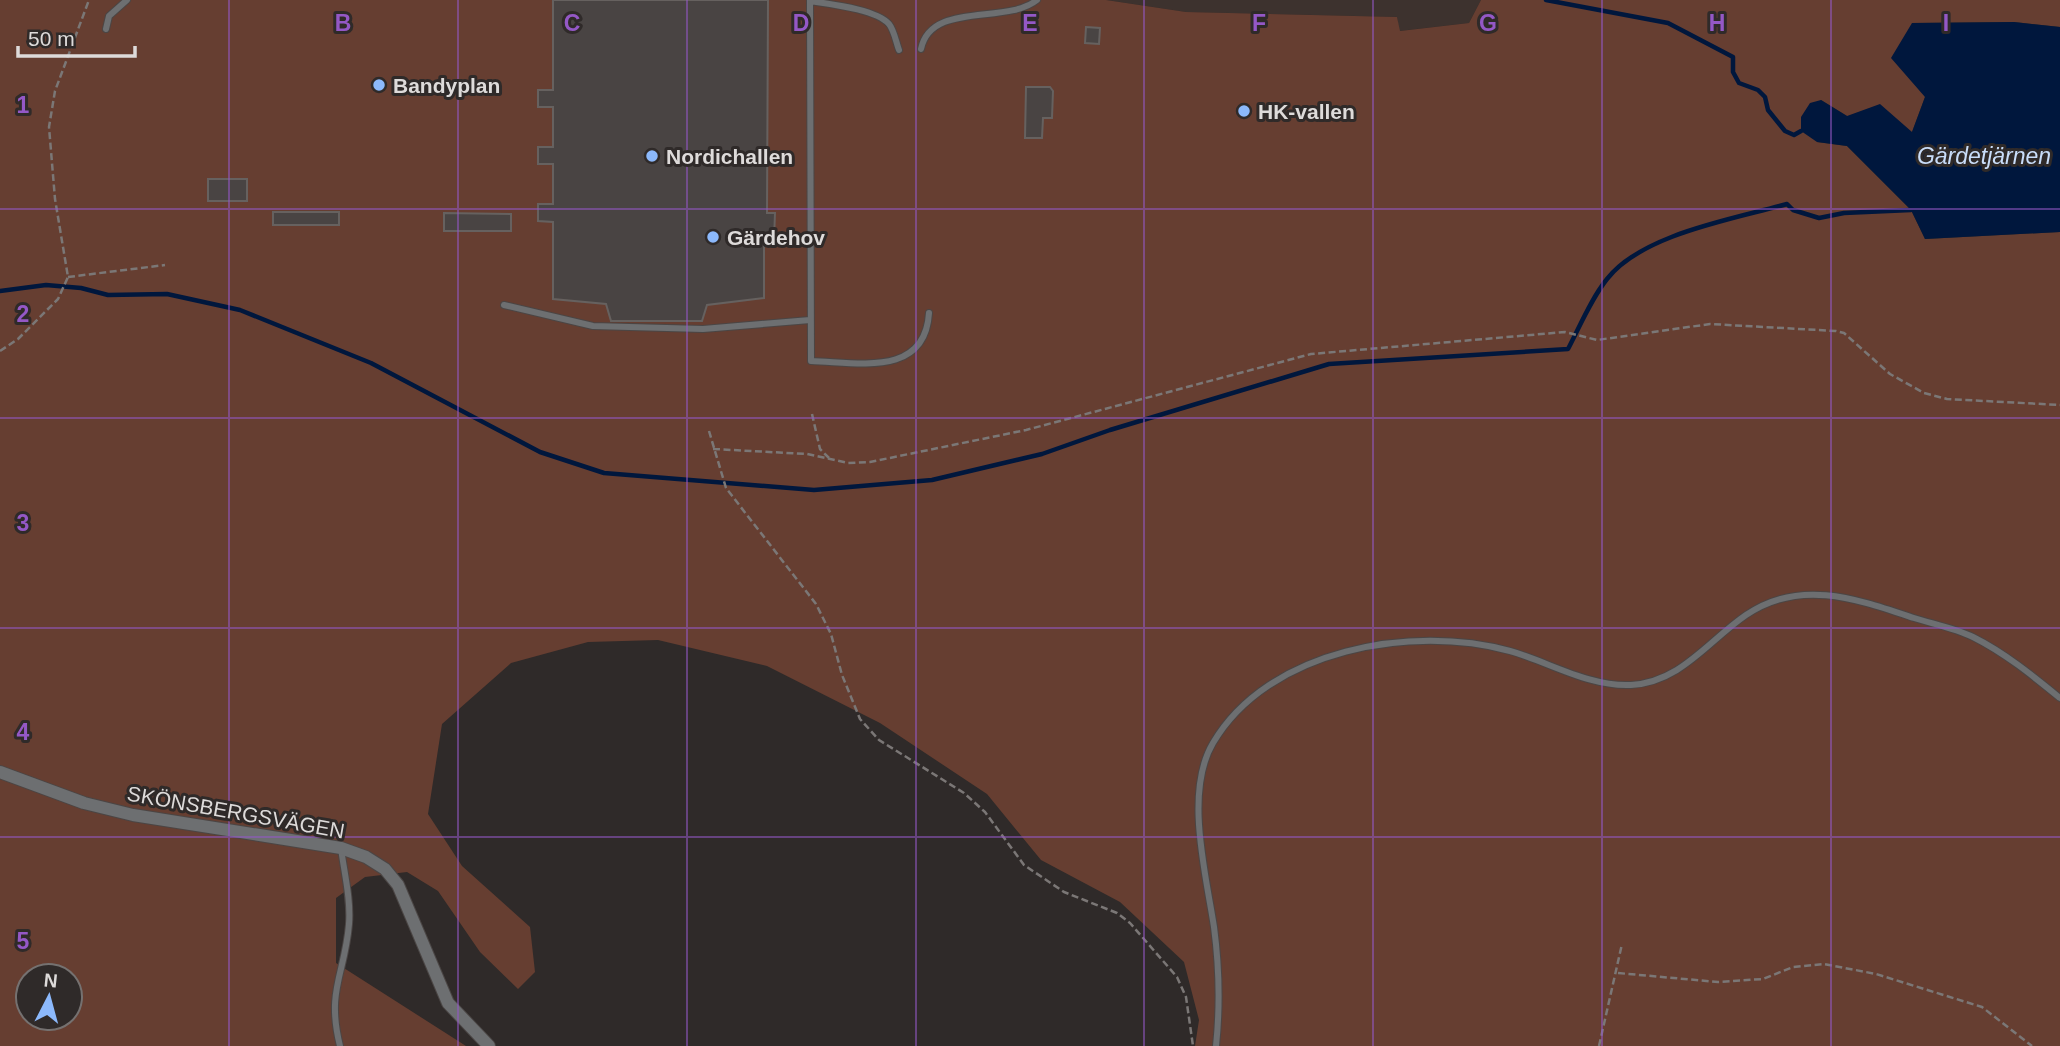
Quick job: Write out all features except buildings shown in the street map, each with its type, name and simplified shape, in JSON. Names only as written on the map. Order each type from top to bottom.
[{"type":"street","name":"SKÖNSBERGSVÄGEN","points":[[0,772],[84,803],[133,815],[341,848],[376,863],[398,885],[448,1003],[489,1046]]},
{"type":"lane","points":[[106,29],[109,16],[127,0]]},
{"type":"lane","points":[[899,50],[890,25],[883,19],[810,0],[811,361],[879,363],[902,359],[916,350],[923,338],[929,313]]},
{"type":"lane","points":[[921,50],[930,31],[943,22],[1017,11],[1037,0]]},
{"type":"lane","points":[[504,305],[593,327],[703,329],[810,320]]},
{"type":"lane","points":[[1216,1046],[1218,1023],[1214,930],[1202,844],[1199,777],[1212,744],[1231,717],[1255,695],[1291,672],[1351,650],[1401,641],[1460,641],[1509,651],[1587,679],[1630,685],[1661,678],[1694,660],[1745,616],[1774,600],[1818,593],[1845,596],[1973,637],[2010,659],[2060,698]]},
{"type":"lane","points":[[340,1046],[334,1021],[334,997],[349,919],[341,848]]},
{"type":"path","points":[[0,351],[18,339],[58,299],[68,277],[49,127],[55,90],[89,0]]},
{"type":"path","points":[[68,277],[165,265]]},
{"type":"path","points":[[713,449],[807,454],[836,461],[870,462],[955,446],[1311,354],[1565,332],[1597,340],[1710,324],[1822,328],[1844,333],[1890,374],[1924,393],[1947,399],[2060,405]]},
{"type":"path","points":[[812,414],[820,449],[836,461]]},
{"type":"path","points":[[709,431],[726,488],[816,604],[831,634],[842,675],[860,719],[879,740],[964,793],[985,812],[1024,865],[1064,892],[1117,913],[1130,923],[1177,978],[1186,998],[1193,1046]]},
{"type":"path","points":[[1599,1046],[1618,973],[1622,944]]},
{"type":"path","points":[[1618,973],[1718,982],[1763,979],[1793,967],[1824,964],[1919,985],[1982,1007],[2032,1046]]},
{"type":"shaded area","points":[[0,0],[1106,0],[1186,12],[1397,17],[1400,31],[1469,23],[1481,0],[2060,0],[2060,27],[2014,22],[1912,23],[1925,97],[1912,132],[1847,116],[1821,100],[1817,142],[1847,146],[1911,210],[1925,239],[2060,232],[2060,1046],[1195,1046],[1199,1020],[1184,962],[1120,902],[1041,860],[987,794],[880,723],[767,666],[658,640],[588,642],[511,663],[442,724],[428,814],[462,866],[530,927],[535,972],[518,989],[480,952],[438,891],[407,872],[365,877],[336,898],[336,963],[466,1046],[0,1046]]},
{"type":"shaded area","points":[[1106,0],[1481,0],[1469,23],[1399,31],[1397,17],[1186,12]]},
{"type":"water","name":"Gärdetjärnen","points":[[2014,22],[2060,27],[2060,232],[1925,239],[1911,210],[1847,146],[1817,142],[1801,131],[1801,117],[1810,103],[1821,100],[1847,116],[1880,104],[1912,132],[1925,97],[1891,58],[1912,23]]},
{"type":"waterway","points":[[1546,0],[1668,23],[1733,57],[1733,72],[1739,83],[1758,90],[1765,97],[1768,110],[1785,131],[1794,135],[1801,131]]},
{"type":"waterway","points":[[0,291],[46,285],[81,288],[108,295],[167,294],[240,310],[371,363],[540,452],[604,473],[814,490],[932,480],[1042,454],[1110,430],[1329,364],[1568,349],[1607,279],[1623,263],[1665,239],[1716,222],[1787,204],[1793,210],[1819,218],[1844,213],[1911,210]]},
{"type":"place","name":"Bandyplan","points":[[379,85]]},
{"type":"place","name":"HK-vallen","points":[[1244,111]]},
{"type":"place","name":"Nordichallen","points":[[652,156]]},
{"type":"place","name":"Gärdehov","points":[[713,237]]}]
